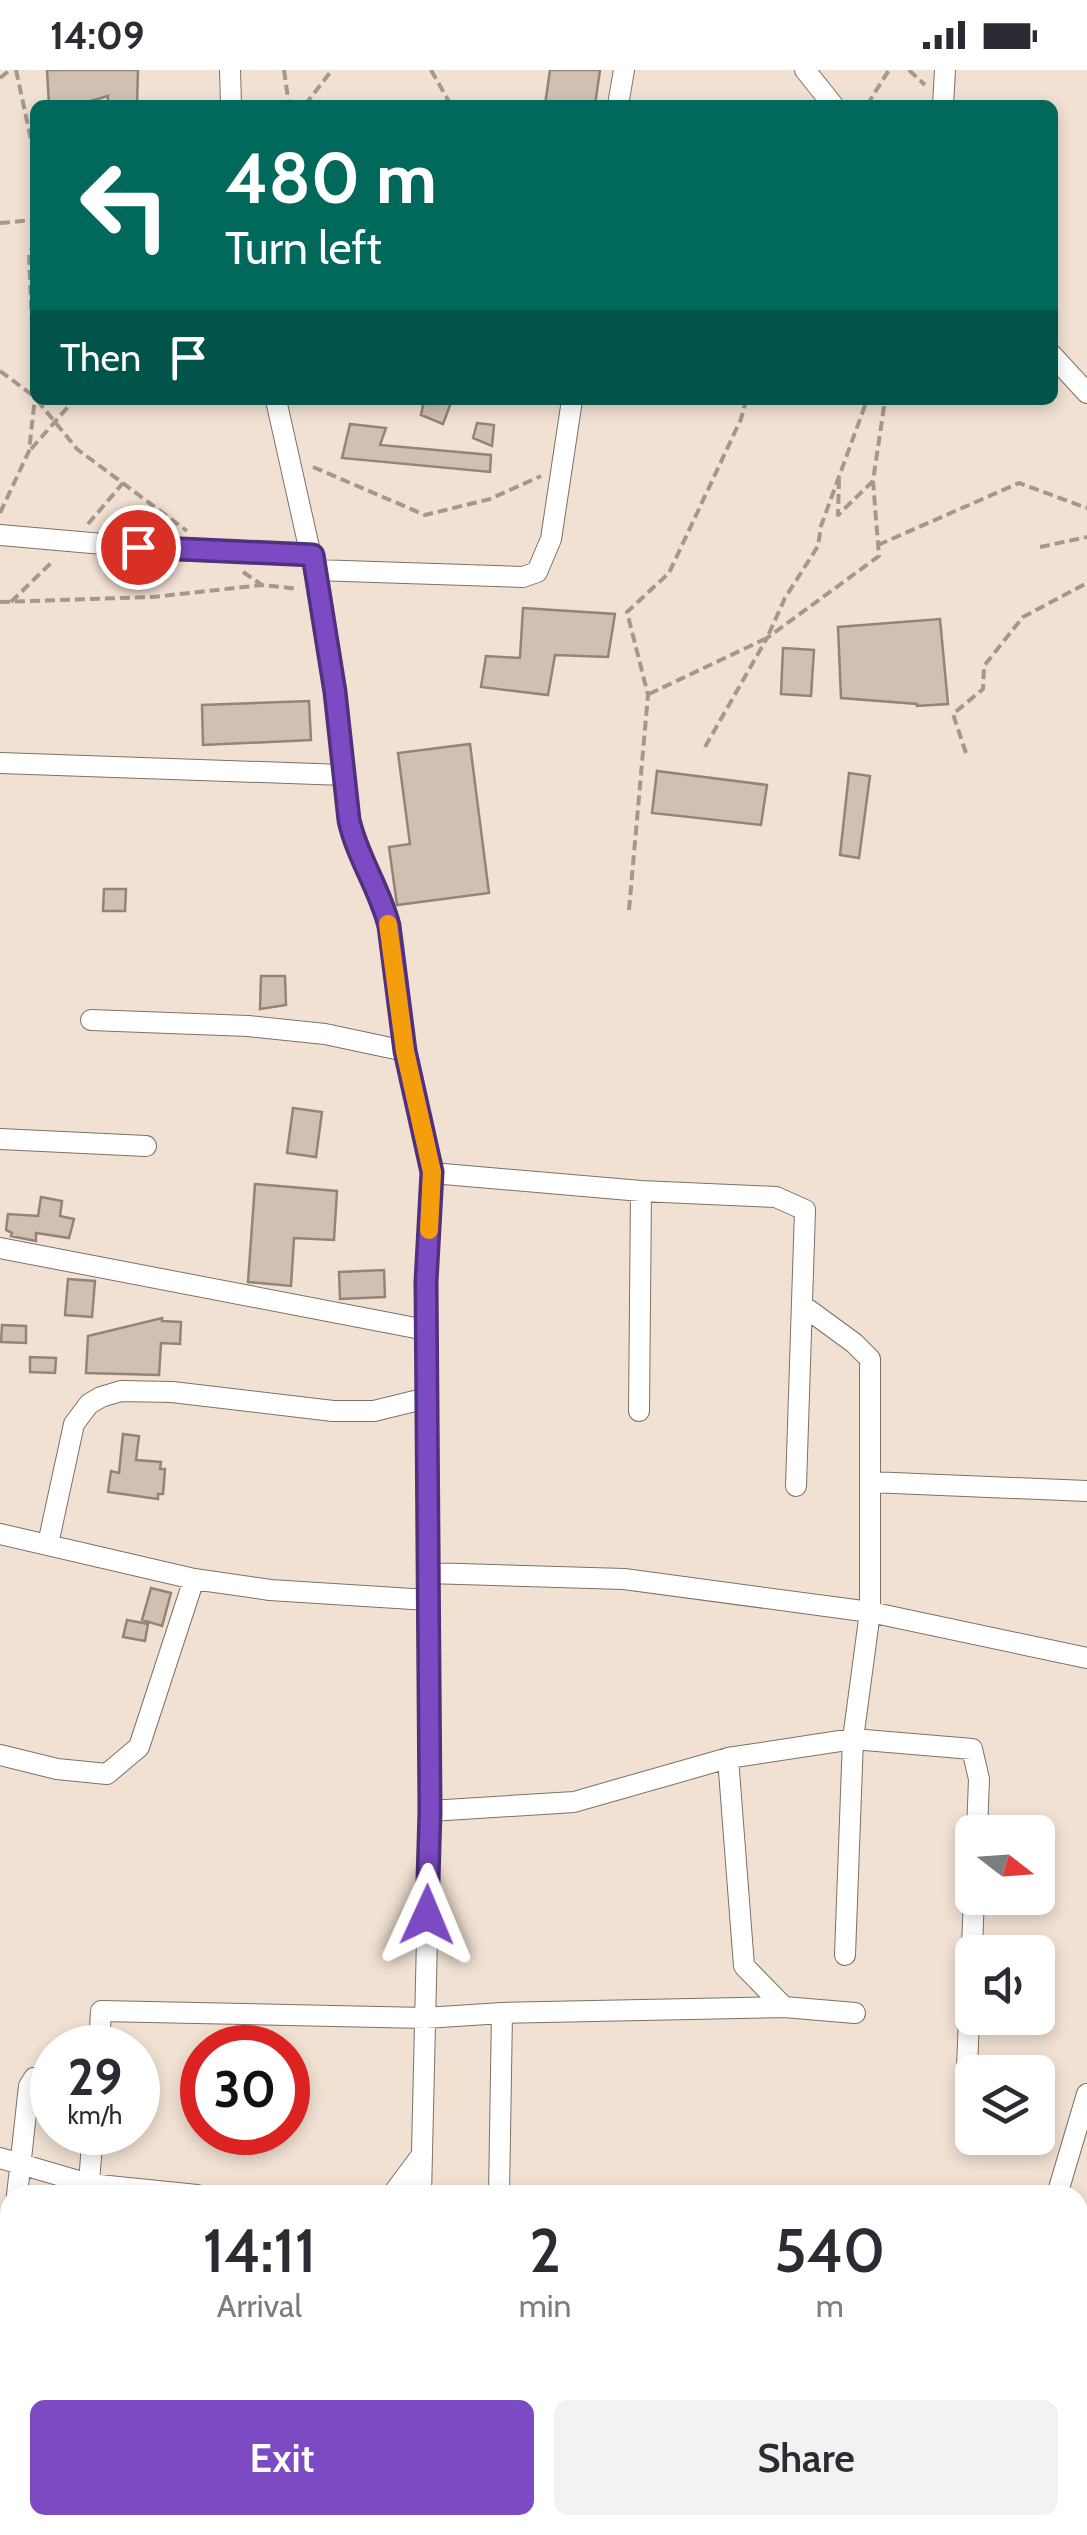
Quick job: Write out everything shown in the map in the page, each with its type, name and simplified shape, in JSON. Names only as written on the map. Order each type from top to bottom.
[{"type":"street","points":[[230,70],[232,100]]},
{"type":"street","points":[[619,100],[624,70]]},
{"type":"street","points":[[806,70],[829,100]]},
{"type":"street","points":[[943,100],[945,70]]},
{"type":"street","points":[[1058,362],[1087,393]]},
{"type":"street","points":[[277,405],[314,562],[353,839],[385,909],[405,1051],[432,1172],[426,1330],[430,1811],[420,2185]]},
{"type":"street","points":[[0,535],[523,577],[537,572],[551,539],[571,405]]},
{"type":"street","points":[[0,763],[344,775]]},
{"type":"street","points":[[91,1020],[248,1026],[325,1034],[405,1051]]},
{"type":"street","points":[[0,1140],[146,1146]]},
{"type":"street","points":[[432,1172],[641,1191],[776,1197],[804,1210],[796,1486]]},
{"type":"street","points":[[639,1411],[641,1191]]},
{"type":"street","points":[[0,1248],[426,1330]]},
{"type":"street","points":[[802,1305],[870,1359],[870,1612],[853,1738],[845,1955]]},
{"type":"street","points":[[48,1544],[74,1424],[89,1404],[101,1396],[121,1391],[172,1392],[333,1411],[374,1411],[426,1398]]},
{"type":"street","points":[[870,1482],[1087,1492]]},
{"type":"street","points":[[0,1534],[194,1579],[270,1590],[428,1600]]},
{"type":"street","points":[[427,1573],[624,1580],[870,1612],[1087,1658]]},
{"type":"street","points":[[0,1755],[57,1769],[107,1774],[139,1747],[194,1579]]},
{"type":"street","points":[[430,1811],[574,1802],[728,1758],[853,1738],[972,1749],[979,1778],[978,1815]]},
{"type":"street","points":[[728,1758],[744,1966],[784,2007]]},
{"type":"street","points":[[968,2055],[973,1915]]},
{"type":"street","points":[[100,2025],[101,2011],[425,2018],[784,2007],[855,2013]]},
{"type":"street","points":[[499,2185],[502,2013]]},
{"type":"street","points":[[19,2185],[30,2083]]},
{"type":"street","points":[[1060,2185],[1087,2094]]},
{"type":"street","points":[[399,2185],[422,2154]]},
{"type":"street","points":[[89,2185],[91,2155]]},
{"type":"street","points":[[0,2158],[22,2162],[77,2185]]},
{"type":"path","points":[[0,78],[13,70],[30,138]]},
{"type":"path","points":[[284,70],[289,100]]},
{"type":"path","points":[[431,70],[448,100]]},
{"type":"path","points":[[871,100],[888,70]]},
{"type":"path","points":[[310,100],[332,71]]},
{"type":"path","points":[[0,223],[30,220]]},
{"type":"path","points":[[30,251],[30,290]]},
{"type":"path","points":[[0,371],[30,394]]},
{"type":"path","points":[[29,451],[35,405]]},
{"type":"path","points":[[41,405],[77,449],[262,585]]},
{"type":"path","points":[[0,513],[29,451],[70,405]]},
{"type":"path","points":[[629,910],[648,694],[627,612],[669,573],[745,405]]},
{"type":"path","points":[[705,747],[767,638],[785,598],[818,546],[821,526],[864,405]]},
{"type":"path","points":[[648,694],[767,638],[879,556],[872,481],[883,405]]},
{"type":"path","points":[[290,457],[425,515],[490,499],[562,467]]},
{"type":"path","points":[[840,472],[838,515],[872,481]]},
{"type":"path","points":[[878,545],[1019,484],[1087,508]]},
{"type":"path","points":[[1040,547],[1087,537]]},
{"type":"path","points":[[966,752],[953,714],[983,688],[984,666],[1023,617],[1087,584]]},
{"type":"path","points":[[0,602],[152,597],[262,585],[319,592]]},
{"type":"building","points":[[47,70],[138,70],[137,100],[108,100],[108,96],[94,100],[49,100]]},
{"type":"building","points":[[550,70],[600,70],[596,100],[546,100]]},
{"type":"building","points":[[423,405],[450,405],[443,424],[421,415]]},
{"type":"building","points":[[477,423],[494,425],[492,446],[473,438]]},
{"type":"building","points":[[350,424],[386,428],[380,445],[491,455],[490,472],[342,458]]},
{"type":"building","points":[[523,608],[615,614],[608,657],[555,655],[548,695],[481,687],[486,656],[520,658]]},
{"type":"building","points":[[940,619],[948,704],[917,706],[841,698],[838,627]]},
{"type":"building","points":[[783,648],[814,650],[811,696],[781,694]]},
{"type":"building","points":[[309,701],[311,740],[203,745],[202,705]]},
{"type":"building","points":[[470,744],[489,893],[397,905],[389,847],[410,844],[398,753]]},
{"type":"building","points":[[657,771],[767,785],[761,825],[652,813]]},
{"type":"building","points":[[849,773],[870,776],[859,858],[840,855]]},
{"type":"building","points":[[104,889],[126,889],[125,911],[103,911]]},
{"type":"building","points":[[261,976],[285,976],[286,1005],[260,1009]]},
{"type":"building","points":[[293,1108],[322,1112],[316,1157],[287,1153]]},
{"type":"building","points":[[255,1184],[337,1191],[334,1240],[294,1238],[291,1286],[248,1282]]},
{"type":"building","points":[[41,1197],[62,1201],[60,1216],[74,1219],[69,1238],[36,1233],[36,1241],[11,1236],[6,1230],[8,1214],[38,1216]]},
{"type":"building","points":[[384,1270],[385,1297],[340,1299],[339,1272]]},
{"type":"building","points":[[68,1279],[95,1281],[92,1317],[65,1315]]},
{"type":"building","points":[[162,1318],[181,1322],[180,1344],[161,1343],[159,1375],[86,1373],[88,1336]]},
{"type":"building","points":[[2,1325],[26,1326],[26,1343],[1,1342]]},
{"type":"building","points":[[30,1357],[56,1358],[55,1373],[30,1372]]},
{"type":"building","points":[[123,1434],[139,1436],[136,1460],[161,1462],[160,1469],[165,1469],[163,1494],[158,1494],[158,1499],[108,1492],[111,1471],[119,1473]]},
{"type":"building","points":[[151,1588],[171,1593],[162,1626],[142,1620]]},
{"type":"building","points":[[127,1620],[148,1624],[145,1641],[123,1637]]},
{"type":"slow traffic","points":[[388,924],[405,1051],[432,1172],[429,1230]]},
{"type":"route","points":[[138,547],[313,555],[335,692],[349,820],[353,839],[385,909],[405,1051],[432,1172],[426,1282],[430,1811],[427,1915]]}]
